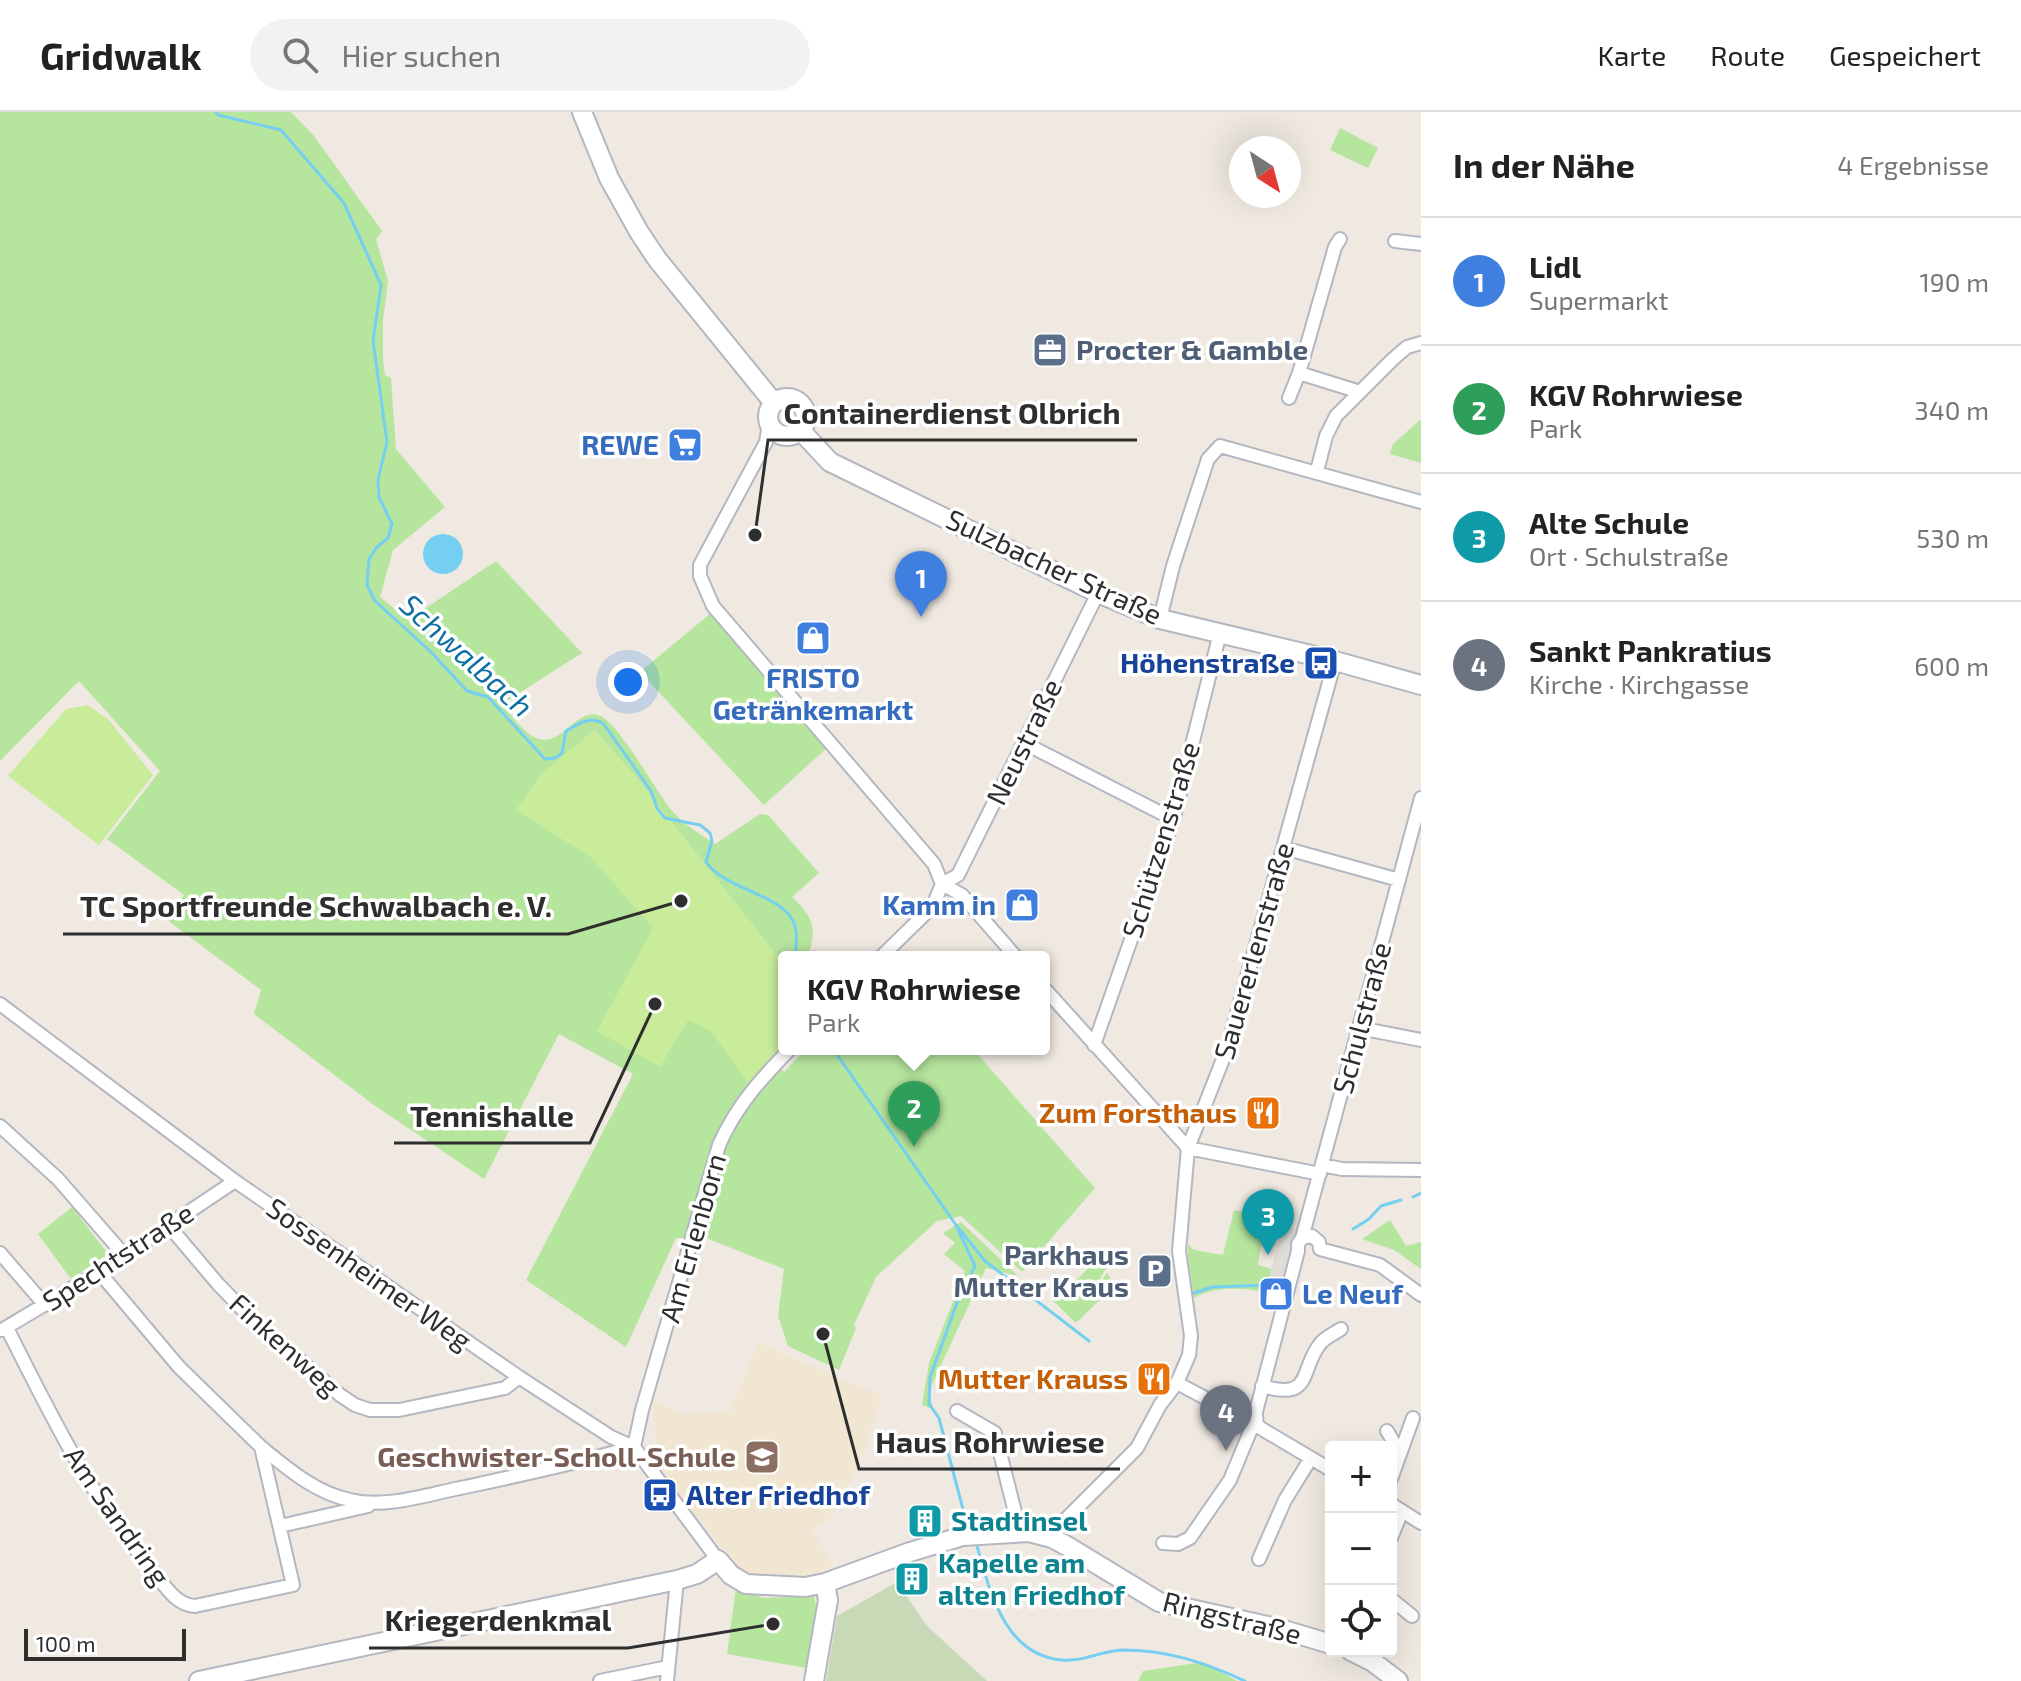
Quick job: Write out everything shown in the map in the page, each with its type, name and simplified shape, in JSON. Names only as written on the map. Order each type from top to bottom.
[{"type":"street","points":[[582,112],[609,178],[657,259],[774,403],[769,413],[772,433],[700,565],[704,587],[713,606],[934,864],[942,884],[962,895],[1011,951]]},
{"type":"street","points":[[1289,398],[1340,239]]},
{"type":"street","points":[[1395,241],[1421,244]]},
{"type":"street","points":[[1317,471],[1330,424],[1407,347],[1421,343]]},
{"type":"street","points":[[1299,373],[1360,392]]},
{"type":"street","name":"Sulzbacher Straße","points":[[774,403],[789,398],[803,406],[806,421],[801,431],[830,462],[1098,593],[1160,619],[1421,685]]},
{"type":"street","points":[[772,433],[791,436],[801,431]]},
{"type":"street","points":[[1160,619],[1191,510],[1208,459],[1216,449],[1224,446],[1421,502]]},
{"type":"street","name":"Neustraße","points":[[942,884],[958,875],[1098,593]]},
{"type":"street","name":"Schützenstraße","points":[[1094,1045],[1174,817],[1220,633]]},
{"type":"street","name":"Sauererlenstraße","points":[[1052,1538],[1064,1521],[1137,1448],[1160,1405],[1177,1383],[1189,1355],[1191,1336],[1179,1251],[1188,1148],[1227,1049],[1335,661]]},
{"type":"street","points":[[1024,743],[1174,817]]},
{"type":"street","name":"Schulstraße","points":[[1302,1238],[1421,798]]},
{"type":"street","points":[[1284,848],[1399,880]]},
{"type":"street","points":[[887,951],[933,906],[942,884]]},
{"type":"street","points":[[1050,995],[1188,1148],[1321,1170],[1421,1170]]},
{"type":"street","name":"Sossenheimer Weg","points":[[0,1004],[235,1181],[519,1377],[611,1437],[634,1447],[718,1560]]},
{"type":"street","points":[[1359,1028],[1421,1040]]},
{"type":"street","name":"Am Erlenborn","points":[[634,1447],[719,1145],[731,1118],[750,1091],[784,1055]]},
{"type":"street","points":[[0,1126],[58,1179],[125,1256]]},
{"type":"street","name":"Spechtstraße","points":[[3,1329],[125,1256],[235,1181]]},
{"type":"street","name":"Finkenweg","points":[[169,1226],[248,1315],[355,1405],[370,1410],[399,1410],[505,1388],[519,1377]]},
{"type":"street","points":[[1163,1543],[1183,1543],[1230,1480],[1256,1413],[1298,1244],[1302,1238],[1309,1236],[1316,1238],[1320,1249]]},
{"type":"street","points":[[1298,1251],[1303,1257],[1311,1258],[1320,1249]]},
{"type":"street","points":[[1320,1249],[1380,1265],[1421,1295]]},
{"type":"street","points":[[0,1253],[45,1305]]},
{"type":"street","points":[[99,1272],[179,1367],[261,1447],[301,1478],[327,1493],[375,1504]]},
{"type":"street","name":"Am Sandring","points":[[3,1329],[61,1436],[104,1506],[140,1556],[180,1602],[195,1606],[293,1585],[261,1447]]},
{"type":"street","points":[[1262,1386],[1290,1390],[1305,1381],[1320,1342],[1341,1329]]},
{"type":"street","points":[[1177,1383],[1207,1399],[1256,1413]]},
{"type":"street","points":[[957,1411],[995,1433],[1020,1532]]},
{"type":"street","points":[[1256,1413],[1257,1425],[1262,1429],[1325,1466]]},
{"type":"street","points":[[1397,1458],[1413,1418]]},
{"type":"street","points":[[1387,1431],[1399,1451]]},
{"type":"street","points":[[280,1526],[634,1447]]},
{"type":"street","points":[[1259,1559],[1285,1500],[1311,1458]]},
{"type":"street","points":[[1397,1509],[1421,1523]]},
{"type":"street","points":[[199,1681],[677,1580],[697,1574],[718,1560],[731,1575],[746,1584],[786,1587],[825,1583],[963,1536],[1020,1532],[1052,1538]]},
{"type":"street","name":"Ringstraße","points":[[1052,1538],[1159,1602],[1277,1628],[1325,1642]]},
{"type":"street","points":[[667,1681],[677,1580]]},
{"type":"street","points":[[814,1681],[828,1600],[825,1583]]},
{"type":"street","points":[[1397,1604],[1412,1616]]},
{"type":"street","points":[[1363,1657],[1398,1681]]},
{"type":"street","points":[[600,1681],[668,1667]]},
{"type":"shaded area","points":[[1283,1226],[1298,1229],[1283,1283],[1271,1281],[1270,1274],[1278,1243],[1283,1238]]},
{"type":"shaded area","name":"Geschwister-Scholl-Schule","points":[[758,1343],[882,1396],[863,1453],[834,1514],[812,1529],[832,1565],[819,1573],[783,1576],[743,1573],[667,1480],[655,1435],[653,1402],[686,1414],[730,1411]]},
{"type":"green space","points":[[0,112],[291,112],[314,136],[382,231],[376,239],[388,281],[383,320],[383,360],[385,375],[391,378],[396,449],[445,507],[393,550],[380,597],[408,620],[496,561],[582,653],[507,701],[502,701],[520,726],[535,737],[547,740],[588,715],[600,716],[618,732],[675,814],[715,844],[760,814],[768,815],[819,873],[792,897],[812,924],[809,951],[778,951],[778,957],[640,782],[594,730],[517,810],[590,856],[784,1072],[800,1055],[978,1055],[1095,1188],[1022,1272],[961,1216],[937,1221],[876,1277],[854,1325],[856,1328],[839,1370],[788,1346],[778,1316],[784,1269],[706,1238],[676,1238],[626,1347],[526,1280],[633,1074],[559,1034],[484,1179],[374,1105],[254,1014],[261,990],[167,920],[184,895],[107,839],[160,771],[79,681],[0,761]]},
{"type":"green space","points":[[1340,128],[1378,148],[1368,168],[1330,150]]},
{"type":"green space","points":[[1421,419],[1421,463],[1390,454],[1393,444]]},
{"type":"green space","points":[[711,613],[828,747],[764,805],[640,672]]},
{"type":"green space","points":[[87,705],[108,719],[153,775],[99,845],[8,776],[66,709]]},
{"type":"green space","points":[[594,730],[640,782],[778,957],[778,1051],[748,1083],[711,1031],[688,1020],[660,1067],[597,1031],[653,928],[590,856],[516,810],[541,774]]},
{"type":"green space","points":[[72,1207],[108,1254],[71,1279],[38,1234]]},
{"type":"green space","points":[[1234,1210],[1256,1215],[1256,1218],[1265,1221],[1258,1265],[1272,1269],[1273,1293],[1223,1289],[1194,1298],[1188,1244],[1194,1250],[1223,1255]]},
{"type":"green space","points":[[1390,1220],[1406,1246],[1421,1242],[1421,1269],[1394,1250],[1362,1239]]},
{"type":"green space","points":[[961,1222],[1018,1276],[986,1268],[929,1391],[933,1409],[922,1405],[929,1363],[965,1271],[944,1254],[955,1243],[943,1233]]},
{"type":"green space","points":[[1092,1264],[1107,1267],[1100,1278],[1102,1280],[1107,1273],[1115,1285],[1076,1323],[1050,1298],[1062,1285],[1068,1289]]},
{"type":"green space","points":[[897,1582],[927,1626],[987,1681],[826,1681],[837,1616]]},
{"type":"green space","points":[[736,1588],[763,1598],[814,1596],[817,1611],[807,1668],[727,1654]]},
{"type":"green space","points":[[1203,1662],[1237,1681],[1138,1681],[1143,1671]]},
{"type":"water","points":[[443,534],[457,540],[463,554],[457,568],[443,574],[429,568],[423,554],[429,540]]},
{"type":"waterway","name":"Schwalbach","points":[[216,112],[281,130],[344,203],[381,285],[373,341],[387,442],[378,480],[379,497],[392,524],[388,538],[369,559],[367,585],[375,601],[431,652],[467,691],[488,697],[545,759],[562,753],[566,731],[588,721],[603,723],[651,791],[657,808],[665,818],[700,825],[710,833],[712,841],[706,862],[715,872],[768,899],[789,915],[796,930],[796,951]]},
{"type":"waterway","name":"Schwalbach","points":[[837,1055],[956,1225],[985,1261],[1089,1341]]},
{"type":"waterway","points":[[1413,1197],[1421,1193]]},
{"type":"waterway","points":[[1353,1229],[1369,1219],[1381,1206],[1401,1200]]},
{"type":"waterway","points":[[956,1225],[975,1266],[958,1300],[930,1377],[929,1404],[939,1418],[965,1517]]},
{"type":"waterway","points":[[1194,1293],[1212,1287],[1271,1285]]},
{"type":"waterway","points":[[977,1546],[994,1601],[1003,1618],[1013,1634],[1042,1656],[1070,1660],[1122,1650],[1154,1652],[1200,1663],[1245,1681]]},
{"type":"place","name":"Procter & Gamble","points":[[1050,350]]},
{"type":"place","name":"REWE","points":[[685,445]]},
{"type":"place","name":"Containerdienst Olbrich","points":[[755,535]]},
{"type":"place","name":"Lidl","points":[[921,617]]},
{"type":"place","name":"FRISTO Getränkemarkt","points":[[813,638]]},
{"type":"place","name":"Höhenstraße","points":[[1321,663]]},
{"type":"place","name":"TC Sportfreunde Schwalbach e. V.","points":[[681,901]]},
{"type":"place","name":"Kamm in","points":[[1022,905]]},
{"type":"place","name":"Tennishalle","points":[[655,1004]]},
{"type":"place","name":"Zum Forsthaus","points":[[1263,1113]]},
{"type":"place","name":"KGV Rohrwiese","points":[[914,1147]]},
{"type":"place","name":"Alte Schule","points":[[1268,1255]]},
{"type":"place","name":"Parkhaus Mutter Kraus","points":[[1155,1271]]},
{"type":"place","name":"Le Neuf","points":[[1276,1294]]},
{"type":"place","name":"Haus Rohrwiese","points":[[823,1334]]},
{"type":"place","name":"Mutter Krauss","points":[[1154,1379]]},
{"type":"place","name":"Sankt Pankratius","points":[[1226,1451]]},
{"type":"place","name":"Geschwister-Scholl-Schule","points":[[762,1457]]},
{"type":"place","name":"Alter Friedhof","points":[[660,1495]]},
{"type":"place","name":"Stadtinsel","points":[[925,1521]]},
{"type":"place","name":"Kapelle am alten Friedhof","points":[[912,1579]]},
{"type":"place","name":"Kriegerdenkmal","points":[[773,1624]]}]
